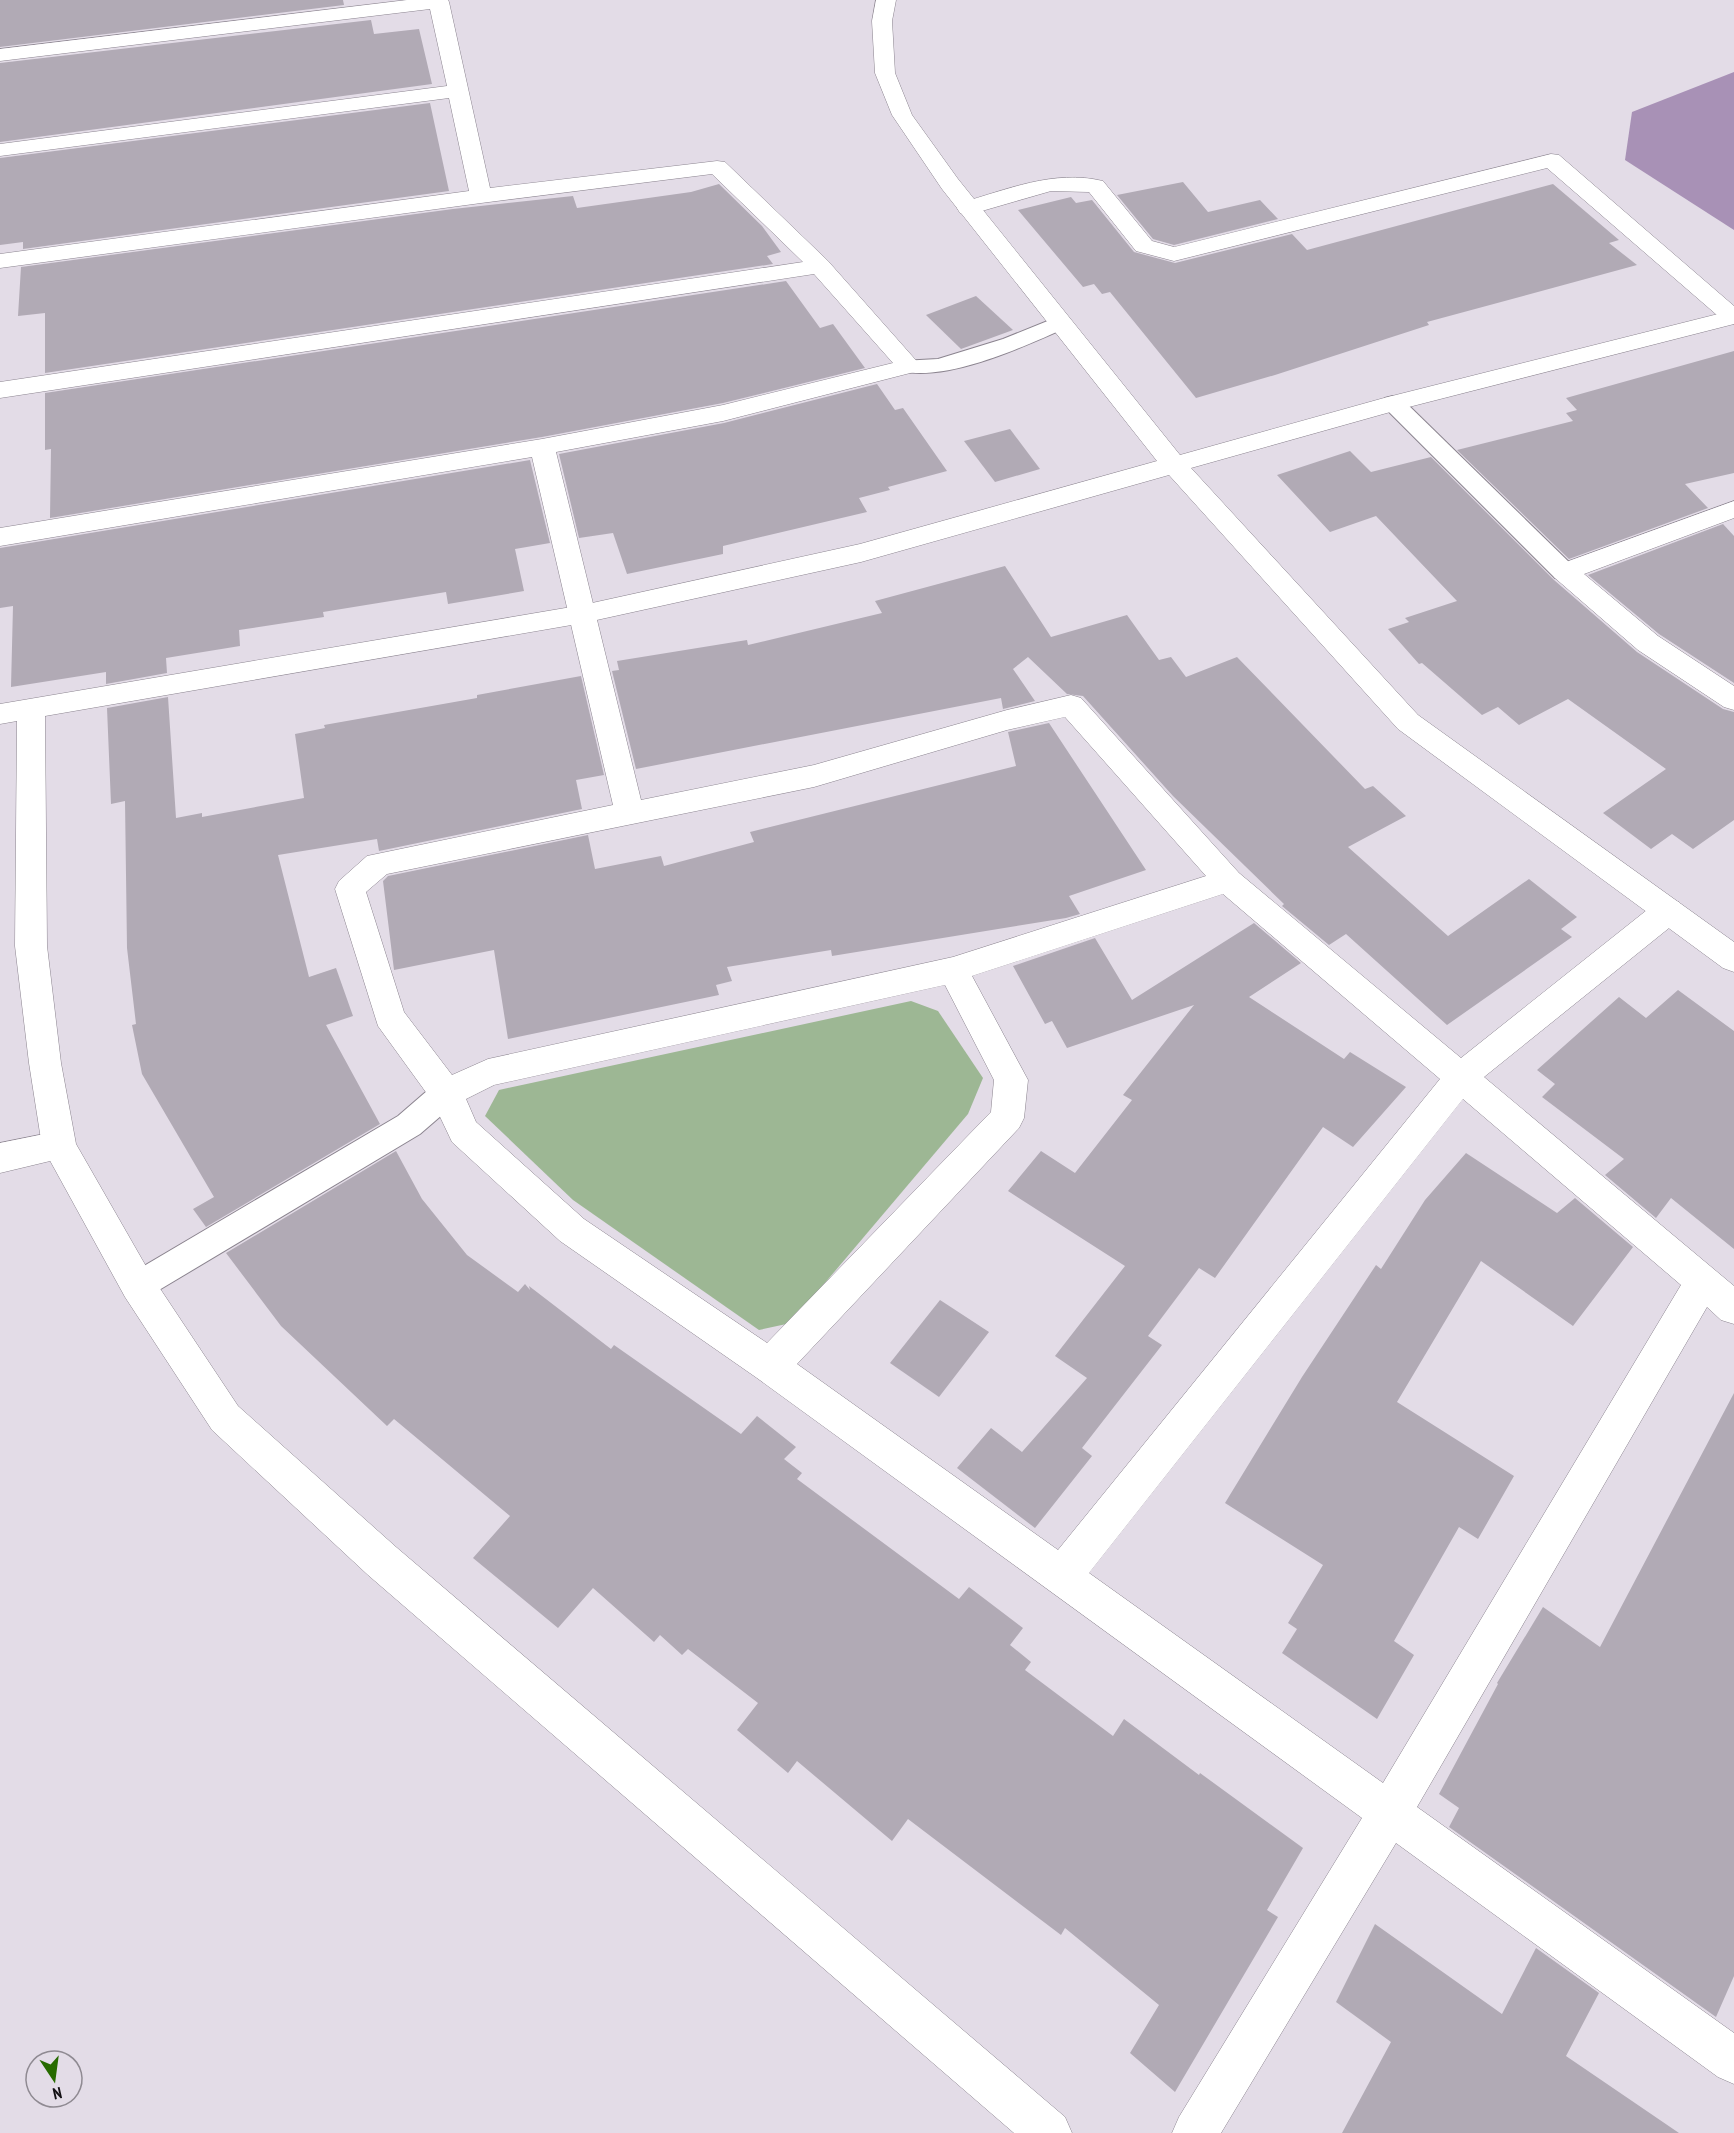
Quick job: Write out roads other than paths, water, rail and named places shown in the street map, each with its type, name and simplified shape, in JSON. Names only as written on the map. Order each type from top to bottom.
[{"type":"street","points":[[886,0],[882,21],[885,73],[902,115],[968,208],[1174,465],[1408,722],[1734,959]]},
{"type":"street","points":[[0,55],[438,1],[481,196]]},
{"type":"street","points":[[0,150],[458,91]]},
{"type":"street","points":[[968,208],[1050,184],[1095,186],[1144,246],[1174,254],[1551,160],[1733,317]]},
{"type":"street","points":[[0,261],[481,196],[717,167],[820,266],[909,366],[723,413],[542,447],[0,537]]},
{"type":"street","points":[[0,390],[820,266]]},
{"type":"street","points":[[1049,2133],[382,1561],[225,1418],[138,1286],[59,1146],[45,1063],[31,946],[16,712],[583,614],[861,553],[1393,403],[1733,317]]},
{"type":"street","points":[[542,447],[630,814]]},
{"type":"street","points":[[1734,509],[1564,572],[1648,643],[1734,700]]},
{"type":"street","points":[[1734,1308],[1462,1076],[1228,881],[1071,705],[1006,720],[814,776],[378,864],[350,889],[389,1017],[446,1093],[464,1132],[572,1230],[770,1366],[1734,2061]]},
{"type":"street","points":[[446,1093],[488,1073],[953,970],[1228,881]]},
{"type":"street","points":[[1062,1576],[1462,1076],[1668,911]]},
{"type":"street","points":[[770,1366],[1007,1118],[1011,1080],[953,970]]},
{"type":"street","points":[[0,1158],[59,1146]]},
{"type":"street","points":[[1195,2133],[1390,1812],[1703,1281]]},
{"type":"lane","points":[[909,366],[939,366],[1011,344],[1060,322]]},
{"type":"lane","points":[[1393,403],[1564,572]]},
{"type":"lane","points":[[138,1286],[409,1125],[446,1093]]}]
